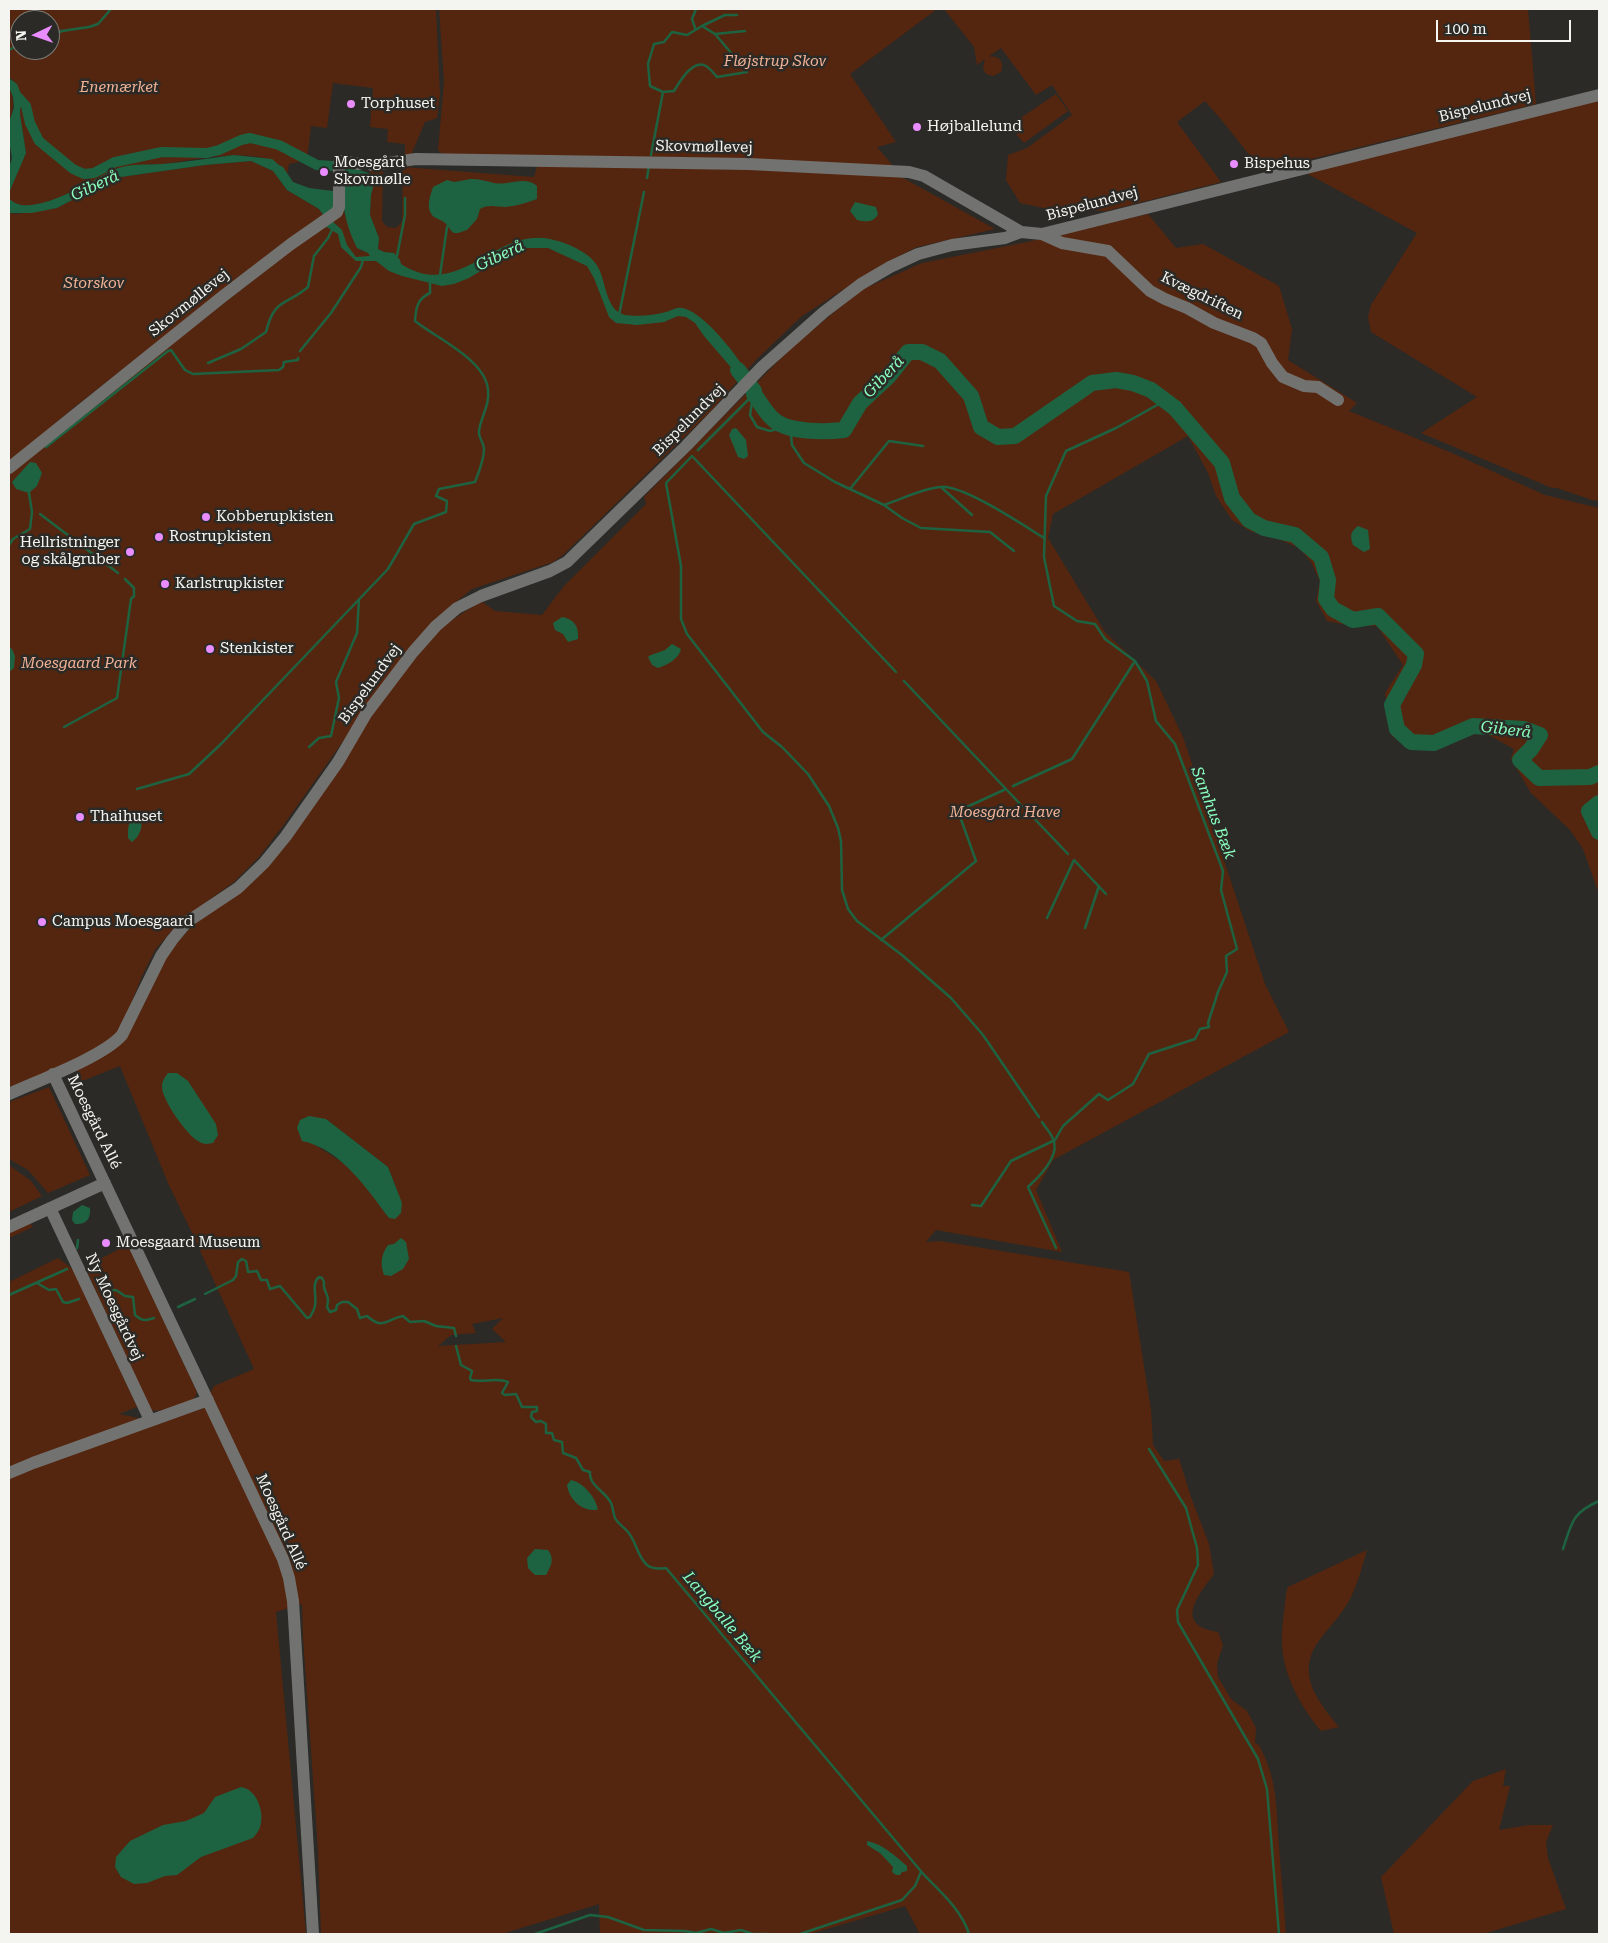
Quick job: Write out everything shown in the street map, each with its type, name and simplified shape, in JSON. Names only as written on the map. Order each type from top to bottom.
[{"type":"street","name":"Bispelundvej","points":[[9,1094],[117,1041],[122,1035],[161,956],[172,940],[187,922],[238,888],[264,863],[286,836],[338,762],[366,714],[413,652],[436,626],[458,608],[481,596],[550,571],[567,562],[762,367],[824,312],[861,284],[890,267],[918,254],[952,245],[1006,238],[1020,232],[1042,234],[1599,94]]},
{"type":"street","name":"Skovmøllevej","points":[[9,468],[222,297],[291,244],[337,212],[339,207],[339,163],[341,161],[366,164],[416,159],[749,164],[909,172],[924,176],[1020,232]]},
{"type":"street","name":"Kvægdriften","points":[[1042,234],[1062,243],[1108,251],[1150,291],[1214,323],[1253,338],[1261,343],[1272,363],[1283,377],[1304,386],[1318,387],[1338,400]]},
{"type":"street","name":"Moesgård Allé","points":[[53,1074],[283,1559],[289,1578],[293,1601],[313,1934]]},
{"type":"street","name":"Moesgård Allé","points":[[9,1227],[105,1183]]},
{"type":"street","name":"Ny Moesgårdvej","points":[[50,1208],[150,1420]]},
{"type":"street","points":[[9,1473],[208,1400]]},
{"type":"green space","name":"Enemærket","points":[[9,9],[436,9],[440,95],[437,118],[425,122],[411,155],[405,155],[405,144],[387,142],[388,129],[370,127],[373,88],[333,83],[327,128],[311,126],[307,160],[289,164],[287,176],[279,165],[266,159],[250,156],[211,157],[163,164],[133,165],[117,170],[50,201],[34,205],[20,205],[9,199],[9,192],[26,153],[20,114],[21,94],[12,79],[9,78]]},
{"type":"green space","name":"Fløjstrup Skov","points":[[439,9],[937,9],[850,74],[896,142],[877,147],[894,167],[444,156],[438,150],[444,82]]},
{"type":"green space","points":[[944,9],[1528,9],[1536,104],[1262,171],[1205,101],[1177,122],[1221,182],[1106,211],[1048,209],[1020,203],[1006,180],[1008,155],[1027,148],[1072,115],[1052,85],[1036,95],[1001,48],[988,57],[995,57],[1000,60],[1002,65],[1001,72],[993,76],[986,74],[983,68],[985,59],[977,65],[974,47]]},
{"type":"green space","points":[[9,87],[13,105],[9,122]]},
{"type":"green space","points":[[1056,94],[1068,111],[1024,143],[1009,126]]},
{"type":"green space","points":[[1599,100],[1599,501],[1552,488],[1421,433],[1477,397],[1371,332],[1368,317],[1371,305],[1417,233],[1306,173]]},
{"type":"green space","name":"Storskov","points":[[251,161],[273,171],[287,190],[319,209],[324,216],[280,246],[77,405],[9,462],[9,213],[17,214],[57,208],[114,178],[205,165]]},
{"type":"green space","name":"Moesgaard Park","points":[[538,164],[896,174],[995,229],[917,247],[885,263],[802,316],[756,360],[710,412],[563,555],[553,562],[472,589],[434,620],[405,654],[259,857],[234,882],[181,920],[155,950],[142,976],[119,1033],[103,1046],[9,1090],[9,475],[33,453],[343,210],[361,251],[394,253],[378,249],[379,238],[370,215],[374,183],[369,173],[371,171],[383,171],[382,221],[387,227],[396,228],[402,222],[403,167],[534,177]]},
{"type":"green space","name":"Moesgård Have","points":[[1148,214],[1176,248],[1203,244],[1279,286],[1292,329],[1288,360],[1357,403],[1349,411],[1452,453],[1545,495],[1599,508],[1599,894],[1583,849],[1570,830],[1531,793],[1511,759],[1514,749],[1485,733],[1470,735],[1435,748],[1415,750],[1392,736],[1385,693],[1403,665],[1377,626],[1347,625],[1327,621],[1316,601],[1320,581],[1311,562],[1299,548],[1274,537],[1252,532],[1232,520],[1216,496],[1208,473],[1188,436],[1053,514],[1048,538],[1105,632],[1156,681],[1183,737],[1265,984],[1289,1032],[1053,1160],[1036,1190],[1062,1252],[936,1230],[926,1242],[940,1241],[1129,1272],[1151,1410],[1153,1445],[1164,1461],[1179,1459],[1209,1544],[1214,1574],[1196,1601],[1193,1616],[1196,1623],[1203,1628],[1218,1632],[1223,1645],[1217,1664],[1218,1677],[1231,1699],[1247,1711],[1256,1728],[1255,1743],[1259,1745],[1265,1758],[1273,1782],[1286,1934],[920,1934],[905,1906],[810,1934],[600,1934],[599,1904],[502,1934],[321,1934],[318,1850],[302,1604],[276,1612],[306,1934],[9,1934],[9,1282],[58,1258],[74,1270],[137,1407],[119,1414],[138,1418],[143,1427],[202,1409],[214,1386],[254,1369],[168,1183],[120,1066],[82,1081],[75,1068],[111,1051],[163,962],[177,943],[193,925],[234,896],[396,682],[440,628],[481,601],[495,611],[542,615],[564,586],[646,504],[644,497],[791,348],[861,290],[922,263],[1027,242]],"holes":[[[326,1119],[388,1167],[397,1190],[389,1218],[369,1190],[348,1166],[312,1143]],[[503,1318],[492,1329],[506,1342],[438,1346],[451,1335],[476,1333],[472,1324]]]},
{"type":"green space","points":[[49,1087],[90,1175],[48,1193],[28,1170],[9,1159],[9,1102]]},
{"type":"green space","points":[[9,1165],[31,1181],[42,1196],[9,1212]]},
{"type":"green space","points":[[30,1223],[33,1227],[9,1238],[9,1232]]},
{"type":"green space","points":[[123,1247],[129,1247],[197,1392],[192,1400],[172,1408],[151,1410],[86,1269],[87,1266]]},
{"type":"green space","points":[[1367,1550],[1357,1583],[1349,1601],[1316,1645],[1311,1656],[1309,1668],[1313,1689],[1324,1708],[1339,1727],[1321,1731],[1294,1690],[1283,1656],[1282,1638],[1286,1593],[1288,1587]]},
{"type":"green space","points":[[1506,1769],[1503,1786],[1510,1786],[1499,1830],[1529,1825],[1553,1825],[1546,1842],[1548,1858],[1566,1909],[1483,1934],[1394,1934],[1381,1877],[1473,1781]]},
{"type":"water","points":[[9,78],[17,84],[21,94],[20,114],[26,153],[9,193],[9,168],[12,158],[9,122],[14,108]]},
{"type":"water","points":[[234,155],[272,159],[283,167],[293,182],[309,188],[333,191],[336,196],[334,209],[324,216],[319,209],[287,190],[273,171],[251,161],[205,165],[114,178],[57,208],[32,213],[9,213],[9,198],[18,204],[30,205],[45,202],[76,190],[119,168],[131,165],[162,164]]},
{"type":"water","name":"Giberå","points":[[342,165],[369,173],[374,183],[370,215],[379,238],[378,249],[394,253],[401,264],[422,273],[441,274],[459,270],[512,243],[530,238],[562,242],[581,251],[596,264],[600,270],[609,301],[618,312],[625,315],[640,316],[667,312],[677,308],[686,309],[706,322],[735,355],[747,373],[741,379],[695,323],[686,317],[678,316],[664,322],[637,325],[616,323],[609,317],[594,278],[587,266],[548,248],[525,248],[512,252],[469,278],[442,286],[402,276],[389,271],[376,261],[356,261],[341,247],[338,234],[325,226],[332,221],[342,230],[347,245],[356,257],[370,256],[368,253],[357,248],[348,227],[343,198]]},
{"type":"water","points":[[471,179],[500,184],[527,181],[537,186],[537,199],[509,207],[483,207],[480,209],[477,219],[467,230],[453,233],[444,222],[431,214],[429,203],[433,187],[447,180],[454,182]]},
{"type":"water","points":[[855,202],[876,207],[878,214],[869,221],[857,220],[850,211]]},
{"type":"water","points":[[736,428],[746,440],[748,456],[744,459],[738,457],[729,435],[732,429]]},
{"type":"water","points":[[30,462],[36,463],[42,473],[37,486],[29,493],[16,489],[12,482]]},
{"type":"water","points":[[1358,526],[1368,530],[1370,549],[1364,552],[1353,545],[1352,542],[1352,532]]},
{"type":"water","points":[[562,617],[573,621],[578,630],[578,639],[568,642],[563,634],[555,630],[553,623]]},
{"type":"water","points":[[672,644],[681,649],[675,659],[658,668],[652,665],[648,657],[665,650]]},
{"type":"water","points":[[9,647],[15,656],[14,668],[9,672]]},
{"type":"water","points":[[135,817],[141,817],[142,824],[139,834],[132,842],[128,838],[128,829],[129,824]]},
{"type":"water","points":[[168,1073],[177,1073],[188,1081],[216,1124],[218,1135],[213,1143],[204,1144],[198,1141],[176,1117],[163,1093],[163,1081]]},
{"type":"water","points":[[309,1116],[326,1119],[388,1167],[402,1203],[401,1213],[395,1219],[389,1218],[362,1183],[341,1161],[316,1145],[302,1141],[297,1128],[300,1120]]},
{"type":"water","points":[[82,1205],[90,1208],[89,1218],[85,1222],[75,1224],[72,1220],[73,1212]]},
{"type":"water","points":[[401,1238],[406,1242],[409,1259],[403,1269],[391,1276],[384,1275],[382,1263],[384,1252],[388,1245],[394,1244]]},
{"type":"water","points":[[571,1480],[580,1484],[588,1491],[598,1509],[591,1510],[585,1508],[573,1499],[567,1485]]},
{"type":"water","points":[[535,1549],[548,1550],[550,1553],[552,1562],[546,1575],[535,1575],[528,1568],[527,1558]]},
{"type":"water","points":[[241,1787],[251,1792],[260,1809],[260,1827],[253,1838],[201,1857],[177,1875],[165,1876],[147,1883],[134,1884],[121,1877],[115,1867],[116,1857],[130,1841],[163,1825],[186,1821],[204,1813],[215,1797]]},
{"type":"water","points":[[867,1841],[888,1851],[907,1866],[907,1871],[902,1872],[900,1875],[892,1872],[893,1867],[880,1853],[867,1845]]},
{"type":"waterway","points":[[60,32],[98,24],[111,9]]},
{"type":"waterway","points":[[695,28],[692,19],[696,9]]},
{"type":"waterway","points":[[702,26],[725,15],[737,15]]},
{"type":"waterway","points":[[732,54],[715,34],[702,26],[687,35],[672,32],[664,42],[654,44],[648,64],[650,86],[663,92],[674,91],[687,72],[696,65],[701,64],[717,77],[747,72]]},
{"type":"waterway","points":[[715,34],[745,31]]},
{"type":"waterway","points":[[651,155],[663,92]]},
{"type":"waterway","points":[[18,97],[26,106],[30,123],[39,141],[73,169],[84,174],[94,173],[115,162],[162,152],[207,153],[250,138],[279,145],[317,165],[333,166]]},
{"type":"waterway","points":[[647,178],[649,166]]},
{"type":"waterway","points":[[619,315],[644,192]]},
{"type":"waterway","points":[[397,256],[405,215],[405,198]]},
{"type":"waterway","points":[[440,275],[447,227]]},
{"type":"waterway","points":[[208,363],[241,349],[266,332],[269,321],[277,308],[308,287],[314,256],[333,228]]},
{"type":"waterway","points":[[300,351],[331,313],[361,267],[363,260]]},
{"type":"waterway","points":[[137,789],[189,774],[221,744],[388,569],[414,524],[446,512],[447,501],[436,496],[439,489],[475,482],[484,453],[479,431],[488,401],[488,390],[485,379],[470,359],[415,321],[418,304],[422,298],[430,293],[430,281]]},
{"type":"waterway","points":[[46,447],[168,351],[171,350],[185,370],[193,374],[279,370],[283,367],[284,362],[298,360],[298,358]]},
{"type":"waterway","name":"Giberå","points":[[738,370],[754,391],[754,394],[765,410],[779,424],[797,429],[817,431],[844,430],[860,403],[888,377],[908,352],[922,352],[940,361],[971,396],[981,427],[998,437],[1015,436],[1092,383],[1116,380],[1133,383],[1151,390],[1175,408],[1222,463],[1232,498],[1249,520],[1264,528],[1295,535],[1321,557],[1328,580],[1326,599],[1333,609],[1353,620],[1378,616],[1416,654],[1414,665],[1392,705],[1397,729],[1411,742],[1434,743],[1473,726],[1524,729],[1540,735],[1531,749],[1520,760],[1539,778],[1590,777],[1599,773]]},
{"type":"waterway","points":[[698,450],[754,394]]},
{"type":"waterway","points":[[753,396],[750,415],[757,427],[770,431],[787,426]]},
{"type":"waterway","name":"Samhus Bæk","points":[[972,1205],[981,1206],[1011,1161],[1055,1140],[1063,1126],[1099,1094],[1108,1100],[1133,1084],[1149,1054],[1195,1039],[1200,1029],[1209,1027],[1208,1023],[1218,992],[1227,972],[1226,956],[1237,949],[1221,890],[1223,871],[1175,744],[1156,721],[1147,681],[1135,661],[1105,639],[1095,624],[1077,621],[1054,606],[1044,557],[1046,496],[1066,451],[1116,428],[1166,400]]},
{"type":"waterway","points":[[790,426],[792,445],[804,463],[835,482],[884,505],[926,490],[940,487],[950,488],[977,498],[1044,538]]},
{"type":"waterway","points":[[850,489],[889,441],[923,446]]},
{"type":"waterway","points":[[896,672],[692,456],[666,483],[681,566],[681,619],[687,634],[763,732],[782,747],[808,774],[829,806],[841,841],[842,890],[848,909],[857,921],[902,955],[951,998],[983,1035],[1039,1117]]},
{"type":"waterway","points":[[941,487],[972,515]]},
{"type":"waterway","points":[[9,545],[13,539],[30,529],[32,512],[29,493]]},
{"type":"waterway","points":[[884,505],[902,518],[921,528],[990,532],[1014,551]]},
{"type":"waterway","points":[[40,514],[118,573]]},
{"type":"waterway","points":[[64,727],[117,698],[131,599],[134,596],[134,588],[125,579]]},
{"type":"waterway","points":[[309,747],[319,738],[331,736],[339,698],[336,682],[357,633],[359,599]]},
{"type":"waterway","points":[[1013,786],[1072,759],[1135,661]]},
{"type":"waterway","points":[[904,681],[1022,806]]},
{"type":"waterway","points":[[881,940],[976,861],[958,811],[1006,789]]},
{"type":"waterway","name":"Giberå","points":[[1599,803],[1589,811],[1599,832]]},
{"type":"waterway","points":[[1029,813],[1068,854]]},
{"type":"waterway","points":[[1047,918],[1074,860],[1106,894]]},
{"type":"waterway","points":[[1085,928],[1099,886]]},
{"type":"waterway","points":[[1042,1122],[1053,1139],[1054,1152],[1048,1166],[1028,1187],[1056,1248]]},
{"type":"waterway","points":[[77,1248],[78,1240]]},
{"type":"waterway","points":[[205,1294],[233,1280],[236,1276],[238,1262],[242,1259],[246,1261],[248,1272],[257,1271],[261,1280],[267,1280],[270,1289],[280,1286],[307,1318],[310,1317],[314,1308],[315,1283],[319,1277],[324,1282],[324,1289],[328,1299],[327,1307],[330,1312],[336,1310],[337,1305],[342,1302],[348,1302],[357,1309],[360,1318],[367,1316],[377,1323],[385,1323],[403,1316],[410,1322],[424,1321],[436,1326],[454,1328],[456,1336]]},
{"type":"waterway","points":[[9,1295],[67,1269]]},
{"type":"waterway","points":[[37,1283],[49,1290],[56,1289],[63,1302],[67,1303],[79,1299]]},
{"type":"waterway","points":[[100,1291],[116,1290],[125,1296],[133,1297],[135,1315],[144,1320],[154,1318]]},
{"type":"waterway","points":[[178,1307],[195,1299]]},
{"type":"waterway","name":"Langballe Bæk","points":[[456,1346],[461,1365],[472,1371],[471,1380],[499,1380],[508,1382],[502,1393],[505,1395],[516,1394],[522,1407],[537,1407],[537,1411],[532,1412],[531,1417],[536,1422],[541,1421],[546,1424],[546,1433],[552,1433],[554,1440],[562,1442],[563,1453],[576,1458],[583,1470],[590,1472],[592,1481],[612,1505],[615,1518],[631,1536],[639,1554],[647,1565],[658,1569],[666,1568],[925,1876],[951,1903],[962,1918],[969,1934]]},
{"type":"waterway","points":[[1149,1449],[1186,1508],[1197,1548],[1198,1565],[1177,1610],[1178,1622],[1258,1759],[1267,1789],[1279,1934]]},
{"type":"waterway","name":"Langballe Bæk","points":[[1563,1549],[1574,1519],[1583,1510],[1599,1501]]},
{"type":"waterway","name":"Langballe Bæk","points":[[800,1934],[902,1900],[915,1886],[921,1872]]},
{"type":"waterway","name":"Langballe Bæk","points":[[535,1934],[590,1915],[608,1917],[644,1930],[696,1933],[711,1929],[724,1933],[741,1930],[753,1934],[769,1934]]},
{"type":"place","name":"Torphuset","points":[[351,104]]},
{"type":"place","name":"Højballelund","points":[[917,127]]},
{"type":"place","name":"Bispehus","points":[[1234,164]]},
{"type":"place","name":"Moesgård Skovmølle","points":[[324,172]]},
{"type":"place","name":"Kobberupkisten","points":[[206,517]]},
{"type":"place","name":"Rostrupkisten","points":[[159,537]]},
{"type":"place","name":"Hellristninger og skålgruber","points":[[130,552]]},
{"type":"place","name":"Karlstrupkister","points":[[165,584]]},
{"type":"place","name":"Stenkister","points":[[210,649]]},
{"type":"place","name":"Thaihuset","points":[[80,817]]},
{"type":"place","name":"Campus Moesgaard","points":[[42,922]]},
{"type":"place","name":"Moesgaard Museum","points":[[106,1243]]}]
